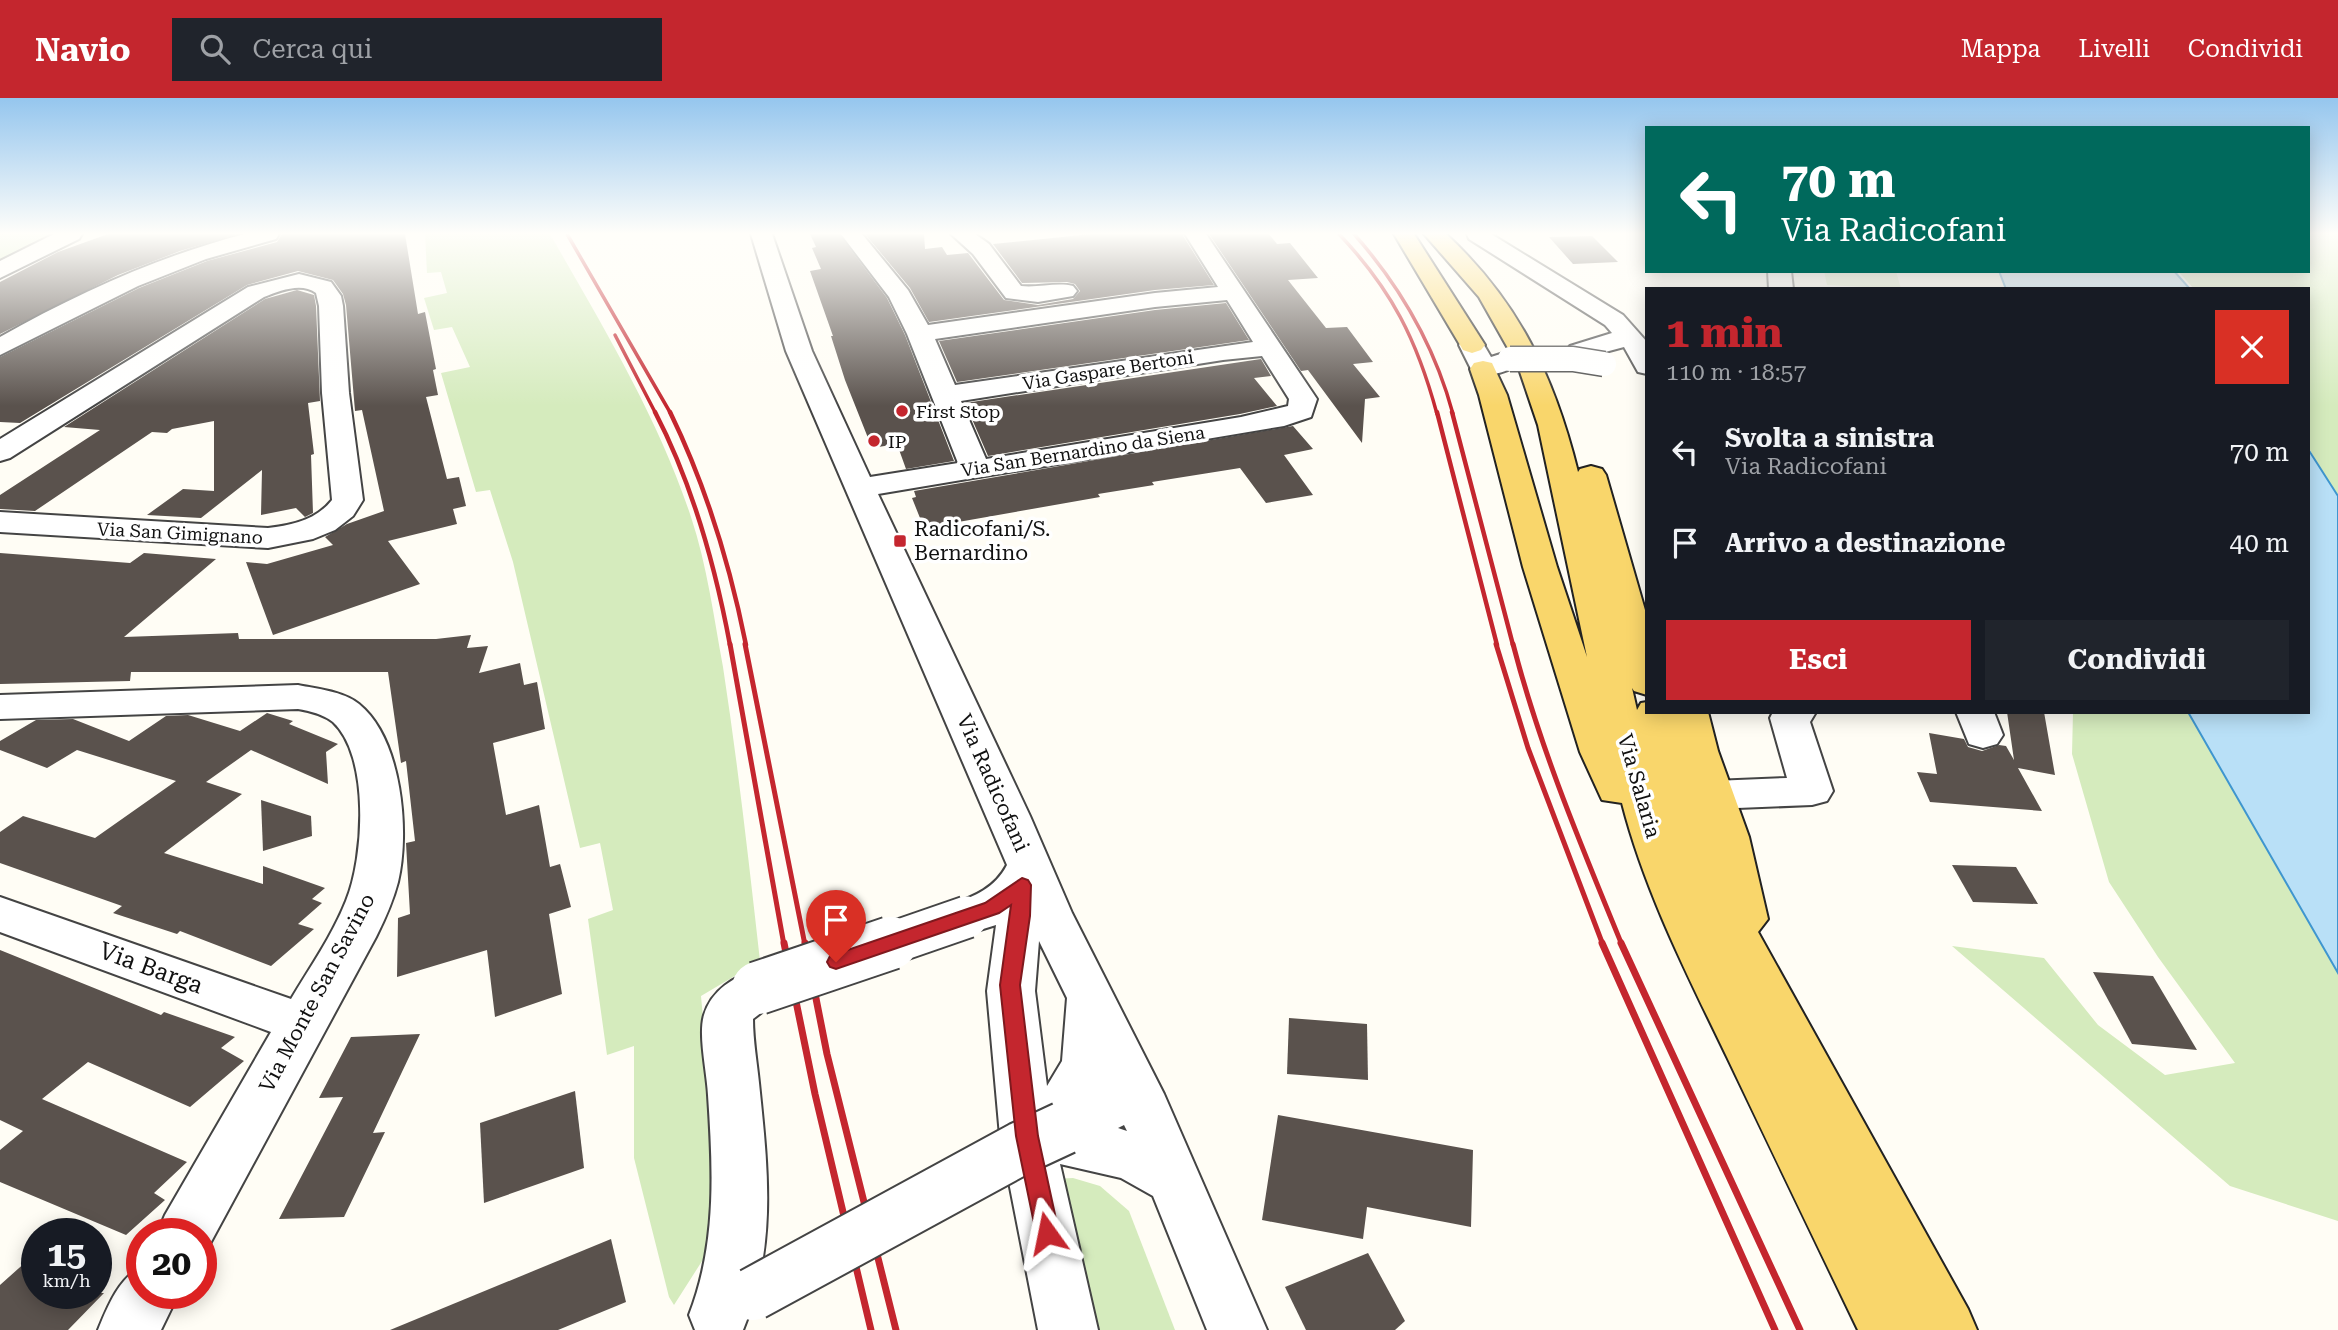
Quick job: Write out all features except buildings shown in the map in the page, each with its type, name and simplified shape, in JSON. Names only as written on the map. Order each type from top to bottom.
[{"type":"main road","points":[[1446,291],[1492,356],[1493,395],[1540,567],[1607,769],[1620,795],[1653,840]]},
{"type":"main road","name":"Via Salaria","points":[[1486,291],[1503,315],[1531,366],[1548,413],[1575,516],[1626,745],[1653,840],[1706,965],[1889,1330]]},
{"type":"main road","points":[[1509,291],[1532,324],[1563,383],[1645,676]]},
{"type":"main road","name":"Via Salaria","points":[[1656,714],[1693,836],[1751,967],[1947,1330]]},
{"type":"main road","points":[[1690,714],[1728,836],[1751,967]]},
{"type":"street","points":[[0,347],[104,291]]},
{"type":"street","name":"Via San Gimignano","points":[[0,452],[258,291]]},
{"type":"street","name":"Via San Gimignano","points":[[0,522],[268,538],[307,531],[336,516],[348,500],[333,371],[330,296],[326,291]]},
{"type":"street","name":"Via Radicofani","points":[[723,1313],[738,1237],[738,1158],[729,1016],[739,1000],[758,988],[967,917],[1002,902],[1025,874],[1004,804],[799,351],[780,291]]},
{"type":"street","points":[[896,291],[920,334],[975,468]]},
{"type":"street","points":[[1013,291],[1038,295],[1060,291]]},
{"type":"street","points":[[1145,291],[1155,300]]},
{"type":"street","points":[[1569,291],[1614,320],[1628,334],[1645,363]]},
{"type":"street","points":[[920,334],[1155,300],[1235,292],[1272,348]]},
{"type":"street","points":[[1492,356],[1579,351],[1612,343],[1628,334]]},
{"type":"street","name":"Via San Bernardino da Siena","points":[[860,488],[1297,414],[1303,408],[1303,400],[1272,348]]},
{"type":"street","name":"Via Gaspare Bertoni","points":[[945,395],[1223,352],[1272,348]]},
{"type":"street","points":[[1492,356],[1577,359],[1645,375]]},
{"type":"street","name":"Via Monte San Savino","points":[[0,706],[298,697],[338,708],[358,724],[366,740],[381,804],[378,869],[356,928],[194,1218]]},
{"type":"street","points":[[1713,795],[1812,791],[1789,718],[1794,714]]},
{"type":"street","points":[[1025,874],[1138,1094],[1237,1330]]},
{"type":"street","points":[[1025,874],[1010,985],[1027,1136],[1068,1330]]},
{"type":"street","name":"Via Barga","points":[[0,914],[302,1023]]},
{"type":"street","points":[[1053,1133],[1086,1068],[1091,1040],[1088,993]]},
{"type":"street","points":[[723,1313],[1053,1133],[1138,1094]]},
{"type":"street","points":[[1053,1133],[1135,1157],[1174,1179]]},
{"type":"street","points":[[128,1330],[140,1309]]},
{"type":"green space","points":[[583,291],[662,443],[691,517],[701,554],[723,667],[760,961],[701,996],[717,1170],[711,1247],[674,1305],[669,1297],[634,1158],[634,1046],[607,1055],[588,919],[613,910],[600,843],[580,848],[513,562],[490,490],[476,492],[441,373],[470,367],[452,327],[434,330],[424,298],[447,293]]},
{"type":"green space","points":[[2310,291],[2338,291],[2338,495],[2326,480],[2310,450]]},
{"type":"green space","points":[[2073,714],[2189,714],[2338,973],[2338,1221],[2230,1186],[1952,946],[2044,958],[2098,1025],[2165,1075],[2235,1063],[2158,957],[2109,882],[2072,754]]},
{"type":"green space","points":[[1073,1178],[1100,1186],[1129,1211],[1175,1330],[1085,1330],[1054,1179]]},
{"type":"water","points":[[2310,452],[2338,496],[2338,973],[2189,714],[2310,714]]},
{"type":"railway","points":[[600,291],[671,413]]},
{"type":"railway","points":[[1385,291],[1411,339],[1437,414]]},
{"type":"railway","points":[[1398,291],[1426,341],[1453,414]]},
{"type":"railway","points":[[615,335],[656,414]]},
{"type":"railway","points":[[1437,412],[1497,645]]},
{"type":"railway","points":[[1452,412],[1513,645]]},
{"type":"railway","points":[[671,413],[695,468],[716,526],[746,645]]},
{"type":"railway","points":[[656,414],[681,468],[701,526],[730,645]]},
{"type":"railway","points":[[730,644],[784,945]]},
{"type":"railway","points":[[745,644],[805,945]]},
{"type":"railway","points":[[1496,644],[1528,748],[1603,945]]},
{"type":"railway","points":[[1513,644],[1549,759],[1622,945]]},
{"type":"railway","points":[[784,943],[815,1094],[871,1330]]},
{"type":"railway","points":[[805,943],[827,1054],[896,1330]]},
{"type":"railway","points":[[1602,943],[1775,1330]]},
{"type":"railway","points":[[1621,943],[1800,1330]]},
{"type":"place","name":"First Stop","points":[[902,411]]},
{"type":"place","name":"IP","points":[[874,441]]},
{"type":"place","name":"Radicofani/S. Bernardino","points":[[900,541]]},
{"type":"route","points":[[836,962],[992,908],[1022,885],[1010,985],[1027,1136],[1047,1233]]}]
